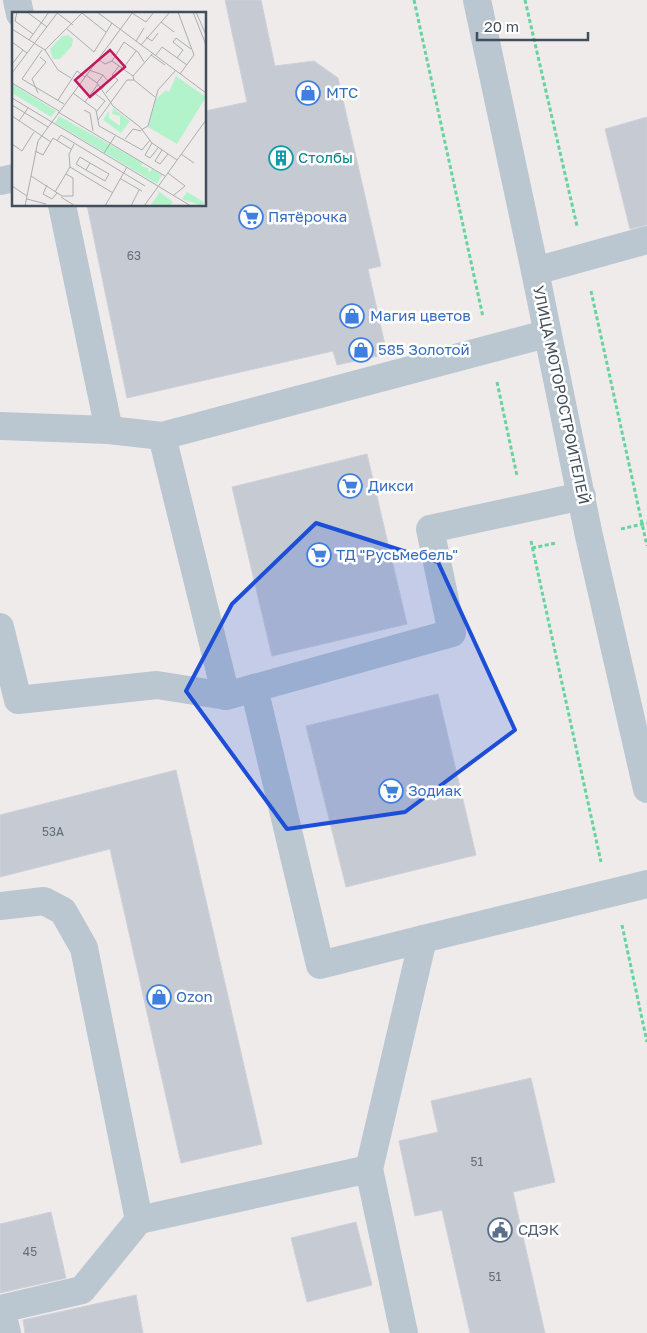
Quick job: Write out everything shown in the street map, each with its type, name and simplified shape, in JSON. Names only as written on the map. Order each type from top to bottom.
[{"type":"street","name":"УЛИЦА МОТОРОСТРОИТЕЛЕЙ","points":[[477,0],[535,270],[546,334],[589,536],[647,789]]},
{"type":"street","points":[[62,206],[110,430]]},
{"type":"street","points":[[535,270],[647,240]]},
{"type":"street","points":[[0,426],[110,430],[162,436],[546,334]]},
{"type":"street","points":[[162,436],[226,696]]},
{"type":"street","points":[[0,627],[18,700],[157,685],[226,696],[452,633],[430,529],[582,496]]},
{"type":"street","points":[[254,688],[320,964],[647,884]]},
{"type":"street","points":[[0,906],[44,901],[63,912],[84,948],[139,1220]]},
{"type":"street","points":[[404,1333],[369,1169],[423,939]]},
{"type":"street","points":[[3,1317],[82,1290],[139,1220],[369,1169]]},
{"type":"path","points":[[414,0],[524,508],[611,893],[647,1042]]},
{"type":"path","points":[[525,0],[584,257],[647,546]]},
{"type":"path","points":[[642,524],[647,523]]},
{"type":"highlighted area","points":[[316,523],[438,562],[515,730],[405,812],[287,829],[186,691],[232,604]]},
{"type":"building","name":"Столбы","points":[[225,0],[261,0],[275,66],[314,61],[338,78],[381,266],[368,269],[387,354],[337,365],[333,351],[127,398],[87,206],[206,206],[206,111],[247,102]]},
{"type":"building","points":[[647,117],[647,225],[630,229],[605,129]]},
{"type":"building","name":"ТД \"Русьмебель\"","points":[[367,454],[407,624],[272,656],[232,487]]},
{"type":"building","name":"Зодиак","points":[[438,694],[476,855],[346,887],[306,726]]},
{"type":"building","points":[[176,770],[262,1144],[181,1163],[110,849],[0,877],[0,815]]},
{"type":"building","points":[[531,1078],[555,1182],[513,1192],[545,1333],[470,1333],[442,1210],[415,1216],[399,1141],[438,1132],[431,1101]]},
{"type":"building","points":[[51,1212],[66,1278],[0,1293],[0,1224]]},
{"type":"building","points":[[356,1222],[372,1285],[307,1302],[291,1238]]},
{"type":"building","points":[[136,1295],[143,1333],[25,1333],[23,1320]]},
{"type":"place","name":"МТС","points":[[308,93]]},
{"type":"place","name":"Столбы","points":[[281,158]]},
{"type":"place","name":"Пятёрочка","points":[[251,217]]},
{"type":"place","name":"Магия цветов","points":[[352,316]]},
{"type":"place","name":"585 Золотой","points":[[361,350]]},
{"type":"place","name":"Дикси","points":[[350,486]]},
{"type":"place","name":"ТД \"Русьмебель\"","points":[[319,555]]},
{"type":"place","name":"Зодиак","points":[[391,791]]},
{"type":"place","name":"Ozon","points":[[159,997]]},
{"type":"place","name":"СДЭК","points":[[500,1230]]}]
